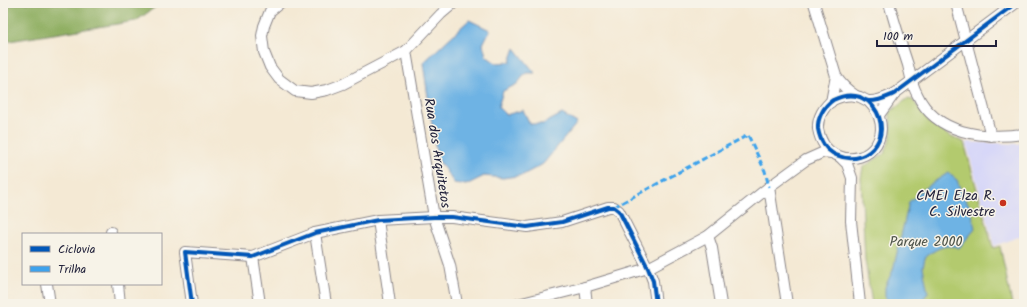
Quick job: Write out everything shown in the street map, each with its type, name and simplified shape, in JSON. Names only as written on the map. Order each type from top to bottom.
[{"type":"street","points":[[280,3],[270,11],[264,26],[262,36],[264,52],[270,67],[279,79],[295,91],[311,93],[327,90],[343,84],[406,51],[441,14],[454,3]]},
{"type":"street","points":[[814,3],[836,76],[840,84],[847,91],[868,101],[879,115],[881,124],[881,132],[876,144],[857,165],[852,178],[851,221],[860,304]]},
{"type":"street","points":[[889,3],[916,93],[926,109],[942,123],[951,128],[991,136],[1024,134]]},
{"type":"street","points":[[956,3],[991,136]]},
{"type":"street","points":[[879,115],[894,94],[1016,3]]},
{"type":"street","name":"Rua dos Arquitetos","points":[[406,51],[434,217],[450,264],[457,304]]},
{"type":"street","points":[[831,102],[836,76]]},
{"type":"street","points":[[868,101],[894,94]]},
{"type":"street","points":[[806,160],[818,144],[818,126],[824,108],[839,98],[856,96]]},
{"type":"street","points":[[819,136],[822,142],[847,164],[852,178]]},
{"type":"street","points":[[520,304],[585,287],[648,268],[708,236],[769,187],[806,160],[824,152],[847,158],[857,158],[867,154]]},
{"type":"street","points":[[769,187],[788,304]]},
{"type":"street","points":[[192,304],[185,252],[253,257],[315,234],[378,220],[452,217],[527,227],[562,222],[608,207],[614,207],[619,211],[648,268],[653,281],[656,304]]},
{"type":"street","points":[[378,220],[390,304]]},
{"type":"street","points":[[315,234],[326,304]]},
{"type":"street","points":[[708,236],[712,248],[721,304]]},
{"type":"street","points":[[253,257],[260,304]]},
{"type":"street","points":[[47,285],[50,304]]},
{"type":"street","points":[[118,285],[120,304]]},
{"type":"street","points":[[585,287],[587,304]]},
{"type":"shaded area","name":"CMEI Elza R. C. Silvestre","points":[[966,142],[1017,144],[1024,142],[1024,235],[994,246]]},
{"type":"green space","points":[[19,3],[161,3],[136,21],[3,42],[3,7]]},
{"type":"green space","name":"Parque 2000","points":[[907,99],[913,100],[929,122],[949,136],[964,142],[993,248],[1000,246],[1012,304],[872,304],[865,260],[861,178],[863,167],[885,153],[891,136],[890,112]]},
{"type":"water","points":[[469,20],[490,30],[483,44],[486,56],[496,63],[510,62],[515,48],[535,73],[526,73],[517,84],[503,91],[498,107],[506,115],[523,110],[530,124],[543,124],[562,114],[577,123],[543,164],[523,175],[503,178],[484,176],[466,185],[454,183],[437,158],[423,63]]},
{"type":"water","points":[[948,173],[957,180],[962,194],[971,208],[975,229],[959,248],[949,246],[940,248],[925,258],[923,267],[928,293],[922,300],[922,304],[891,304],[885,297],[885,287],[893,270],[909,202],[926,187]]},
{"type":"marked path","points":[[614,207],[748,135],[765,171],[769,187]]},
{"type":"cycle path","points":[[868,101],[877,112],[881,123],[880,134],[876,144],[869,152],[860,157],[849,158],[832,153],[820,137],[818,125],[824,109],[833,100],[846,96],[857,96],[868,101],[875,101],[894,94],[1016,3]]},
{"type":"cycle path","points":[[192,304],[185,252],[253,257],[315,233],[378,220],[452,217],[527,227],[562,222],[608,207],[614,207],[619,211],[648,268],[653,281],[656,304]]},
{"type":"place","name":"CMEI Elza R. C. Silvestre","points":[[1003,203]]}]
